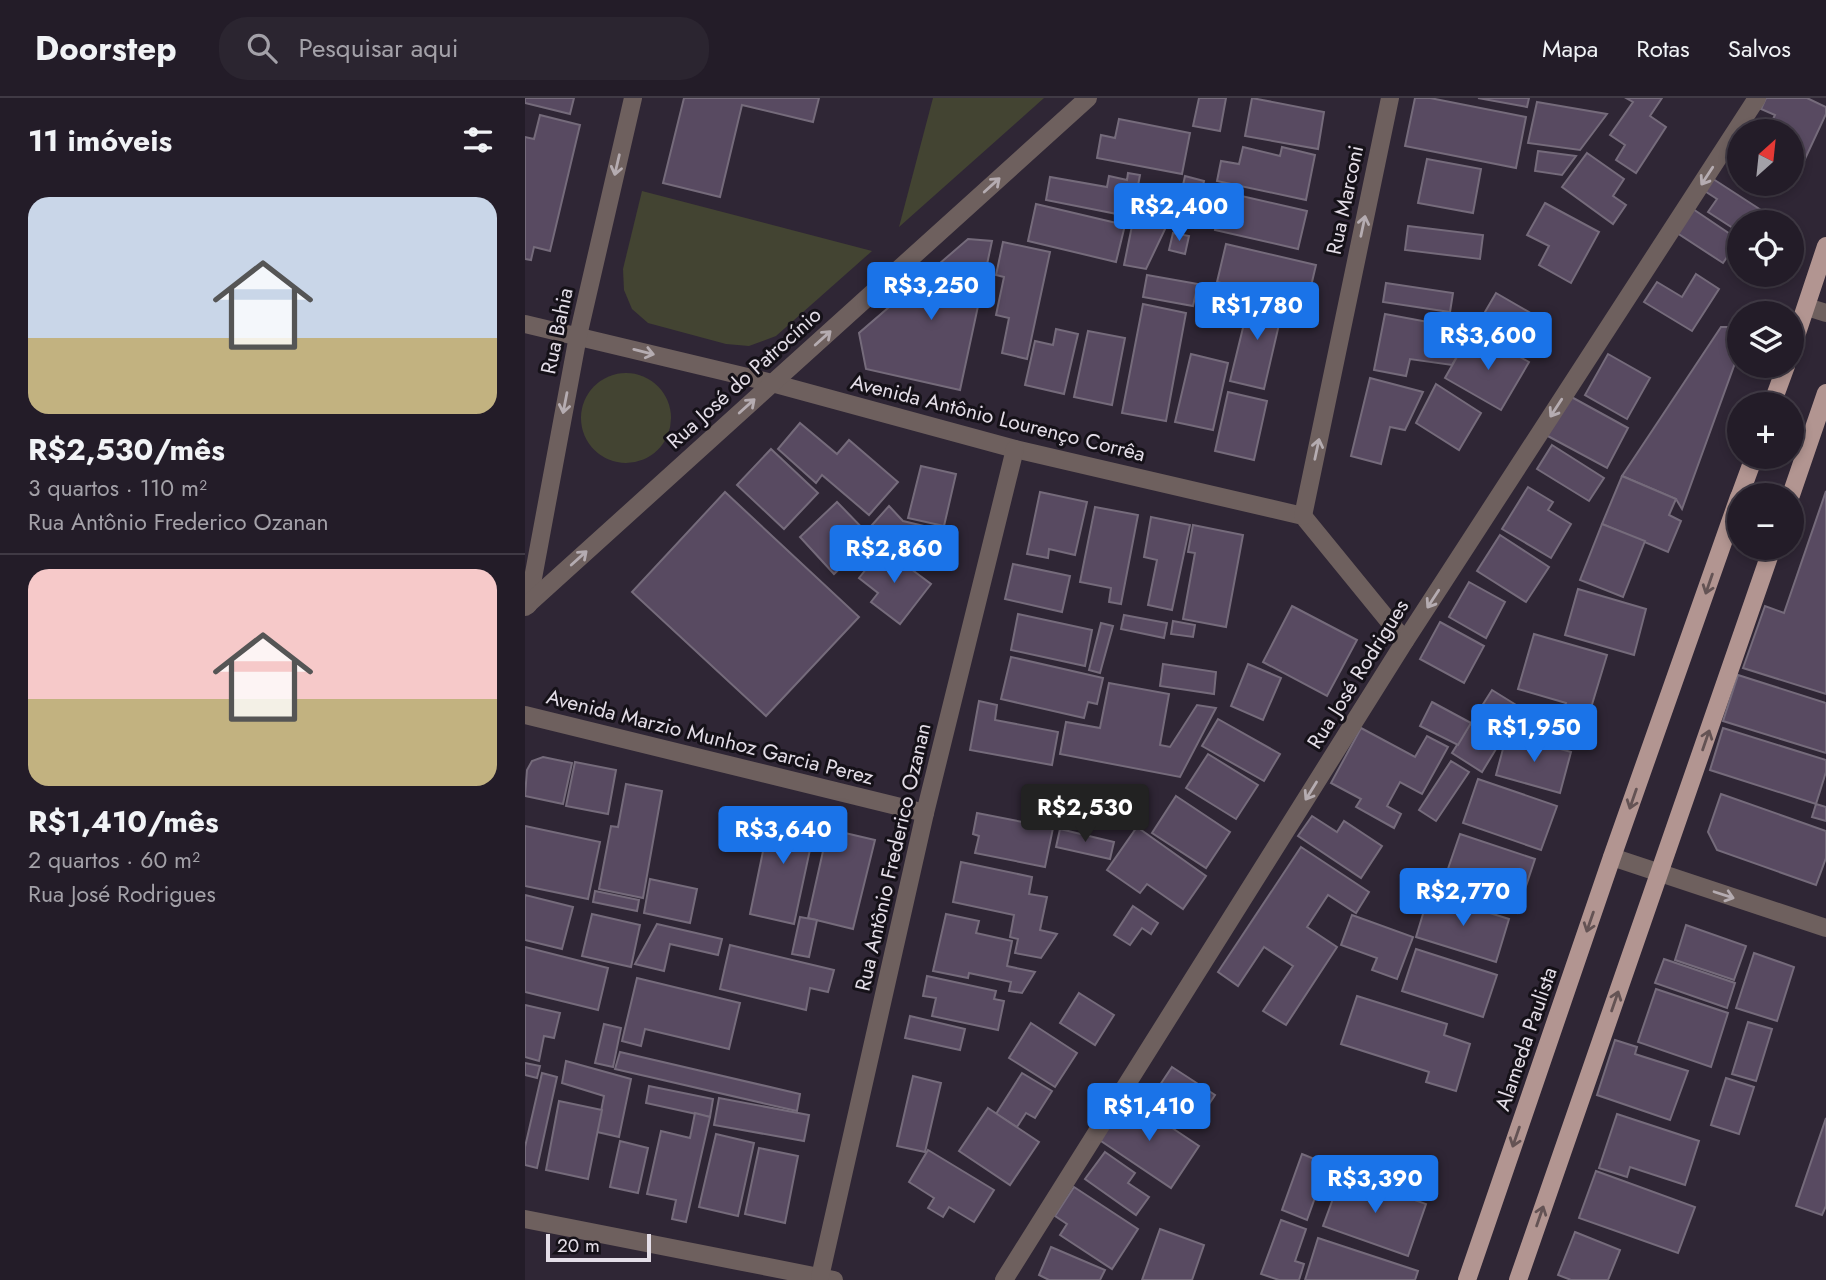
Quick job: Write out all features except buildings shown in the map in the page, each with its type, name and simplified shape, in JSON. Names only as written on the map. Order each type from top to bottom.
[{"type":"main road","points":[[1804,315],[1826,246]]},
{"type":"main road","points":[[1795,483],[1826,393]]},
{"type":"main road","name":"Alameda Paulista","points":[[1467,1280],[1727,533]]},
{"type":"main road","points":[[1518,1280],[1768,560]]},
{"type":"street","name":"Rua Bahia","points":[[526,609],[578,336],[633,98]]},
{"type":"street","name":"Rua José do Patrocínio","points":[[526,609],[1088,98]]},
{"type":"street","name":"Rua Marconi","points":[[1303,516],[1390,98]]},
{"type":"street","name":"Rua José Rodrigues","points":[[1004,1280],[1405,641],[1758,98]]},
{"type":"street","points":[[1807,307],[1826,313]]},
{"type":"street","name":"Avenida Antônio Lourenço Corrêa","points":[[525,324],[772,383],[1015,449],[1303,516]]},
{"type":"street","name":"Rua Antônio Frederico Ozanan","points":[[827,1278],[925,813],[1015,449]]},
{"type":"street","points":[[1303,516],[1405,641]]},
{"type":"street","name":"Avenida Marzio Munhoz Garcia Perez","points":[[525,715],[925,813]]},
{"type":"street","points":[[1612,858],[1826,928]]},
{"type":"street","points":[[525,1219],[827,1278]]},
{"type":"green space","points":[[933,98],[1044,98],[899,227]]},
{"type":"green space","points":[[642,191],[872,251],[776,336],[749,346],[726,344],[648,323],[632,309],[624,290],[623,269]]},
{"type":"green space","points":[[626,373],[643,376],[658,386],[668,401],[671,418],[668,435],[658,450],[643,460],[626,463],[609,460],[594,450],[584,435],[581,418],[584,401],[594,386],[609,376]]}]
